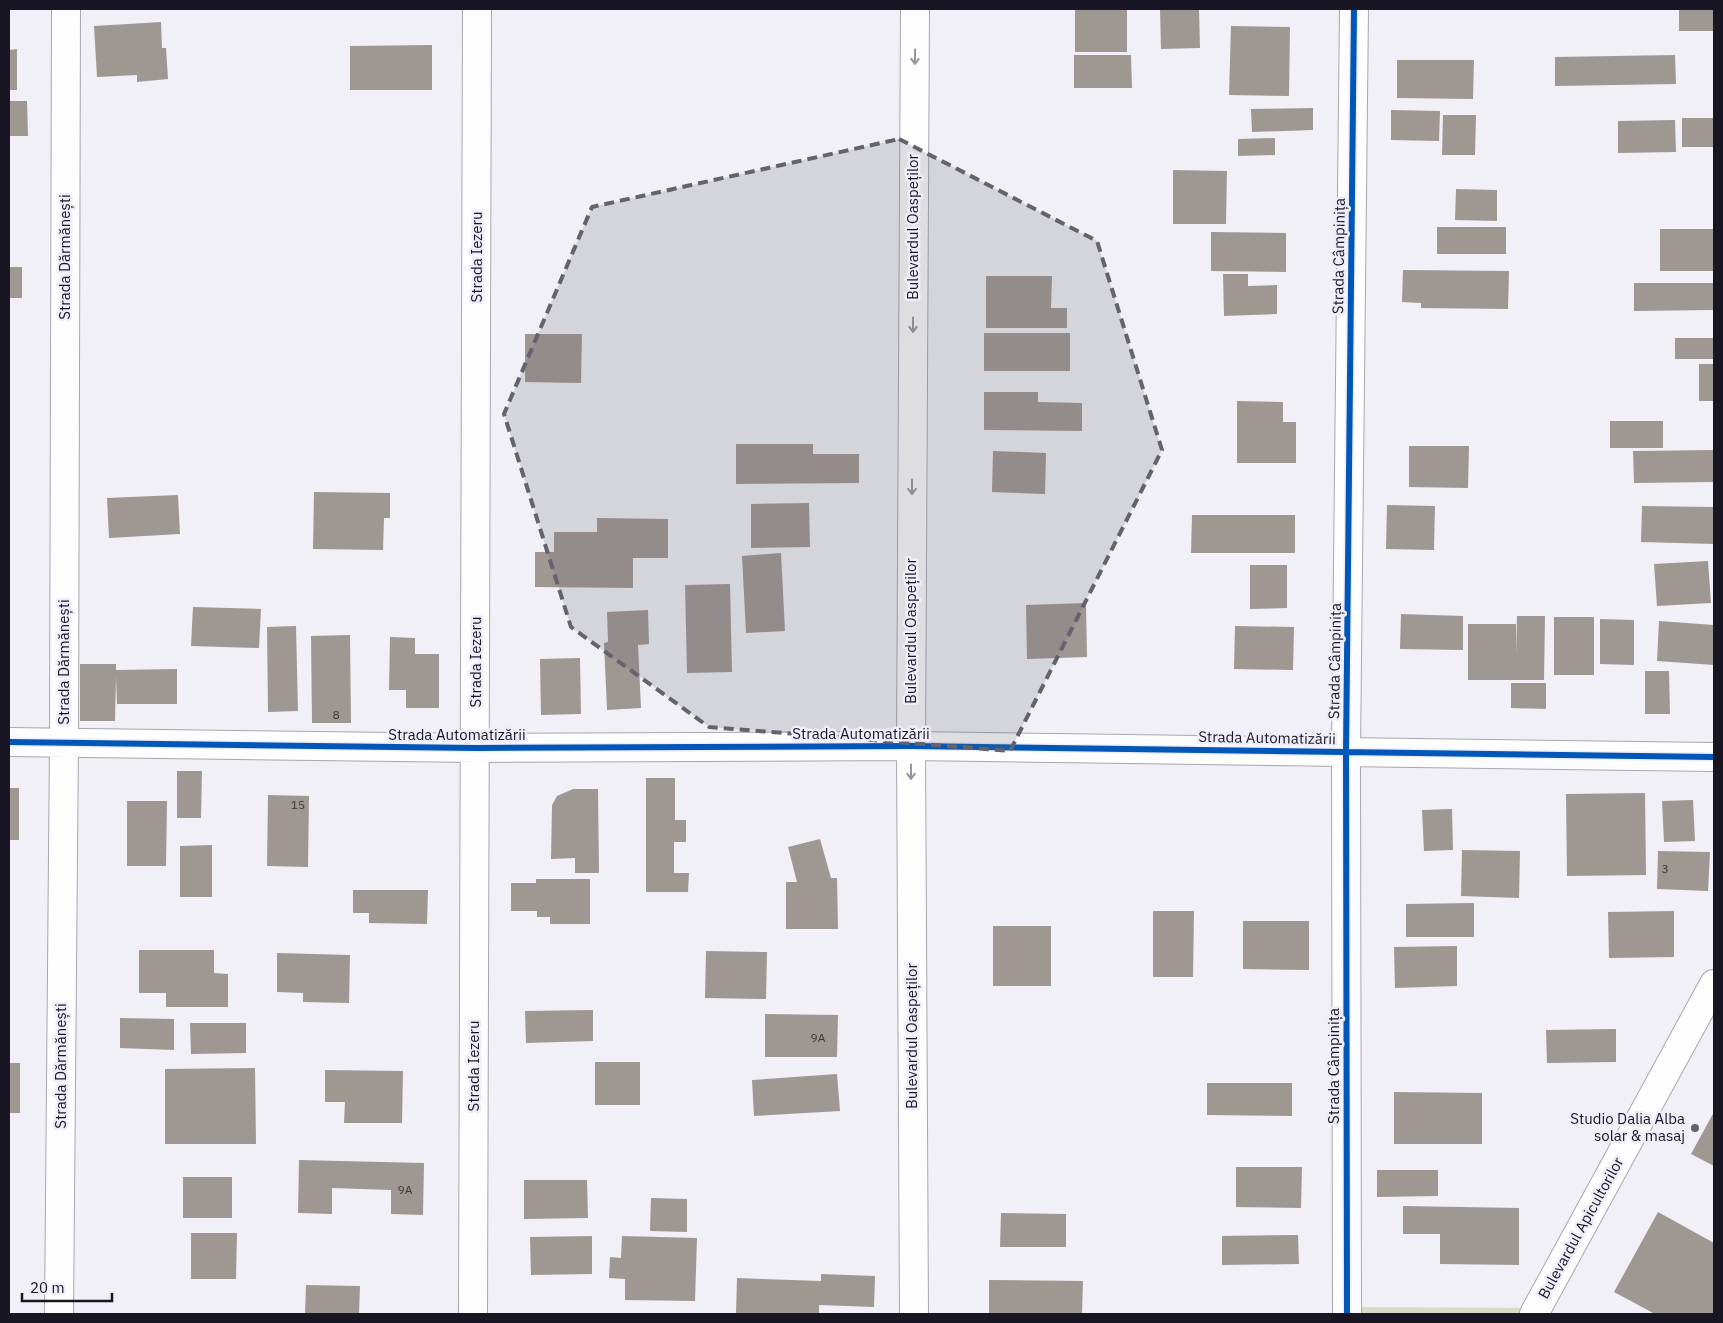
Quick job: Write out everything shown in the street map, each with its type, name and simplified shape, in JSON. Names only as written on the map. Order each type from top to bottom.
[{"type":"street","name":"Strada Dărmănești","points":[[59,1314],[64,742],[66,9]]},
{"type":"street","name":"Strada Iezeru","points":[[473,1314],[477,9]]},
{"type":"street","name":"Bulevardul Oaspeților","points":[[914,1314],[911,746],[915,9]]},
{"type":"street","name":"Strada Câmpinița","points":[[1347,1314],[1346,752],[1354,9]]},
{"type":"street","name":"Strada Automatizării","points":[[9,742],[476,748],[911,746],[1714,757]]},
{"type":"street","name":"Bulevardul Apicultorilor","points":[[1534,1314],[1714,984]]},
{"type":"highlighted area","points":[[899,139],[1097,241],[1162,450],[1010,751],[709,727],[571,627],[504,414],[592,207]]},
{"type":"green space","points":[[1360,1307],[1529,1308],[1525,1314],[1360,1314]]},
{"type":"building","points":[[1075,9],[1127,9],[1127,52],[1075,52]]},
{"type":"building","points":[[1160,9],[1199,9],[1200,48],[1161,49]]},
{"type":"building","points":[[1679,9],[1714,9],[1714,31],[1679,31]]},
{"type":"building","points":[[161,22],[162,48],[166,48],[168,79],[137,82],[137,75],[97,77],[94,26]]},
{"type":"building","points":[[1231,26],[1290,27],[1289,96],[1229,95]]},
{"type":"building","points":[[432,45],[432,90],[350,90],[350,46]]},
{"type":"building","points":[[17,49],[17,90],[9,90],[9,50]]},
{"type":"building","points":[[1074,55],[1131,55],[1132,88],[1074,88]]},
{"type":"building","points":[[1675,55],[1676,84],[1555,86],[1555,57]]},
{"type":"building","points":[[1397,60],[1474,60],[1473,99],[1397,98]]},
{"type":"building","points":[[9,101],[27,101],[28,136],[9,136]]},
{"type":"building","points":[[1313,108],[1313,130],[1252,132],[1251,109]]},
{"type":"building","points":[[1391,110],[1440,111],[1439,141],[1391,140]]},
{"type":"building","points":[[1443,115],[1476,115],[1475,155],[1442,155]]},
{"type":"building","points":[[1682,118],[1714,118],[1714,147],[1682,147]]},
{"type":"building","points":[[1675,120],[1676,152],[1618,153],[1618,121]]},
{"type":"building","points":[[1275,138],[1275,155],[1238,156],[1238,139]]},
{"type":"building","points":[[1173,170],[1227,171],[1226,224],[1173,224]]},
{"type":"building","points":[[1456,189],[1497,190],[1497,221],[1455,220]]},
{"type":"building","points":[[1437,227],[1506,227],[1506,254],[1437,254]]},
{"type":"building","points":[[1660,229],[1714,229],[1714,271],[1660,271]]},
{"type":"building","points":[[1211,232],[1286,233],[1286,272],[1211,271]]},
{"type":"building","points":[[9,267],[22,267],[22,298],[9,298]]},
{"type":"building","points":[[1403,270],[1509,271],[1508,309],[1421,308],[1421,303],[1402,302]]},
{"type":"building","points":[[1223,274],[1248,274],[1248,286],[1277,285],[1277,314],[1224,316]]},
{"type":"building","points":[[986,276],[1052,276],[1051,308],[1067,308],[1067,328],[986,328]]},
{"type":"building","points":[[1634,283],[1714,283],[1714,310],[1634,311]]},
{"type":"building","points":[[984,333],[1070,333],[1070,371],[984,371]]},
{"type":"building","points":[[525,334],[582,334],[581,383],[525,382]]},
{"type":"building","points":[[1675,338],[1714,338],[1714,359],[1675,359]]},
{"type":"building","points":[[1699,364],[1714,364],[1714,401],[1699,401]]},
{"type":"building","points":[[984,392],[1038,392],[1038,402],[1082,403],[1082,431],[984,430]]},
{"type":"building","points":[[1237,401],[1283,402],[1283,422],[1296,422],[1296,463],[1237,463]]},
{"type":"building","points":[[1610,421],[1663,421],[1663,448],[1610,448]]},
{"type":"building","points":[[736,444],[813,444],[813,454],[859,454],[859,483],[736,484]]},
{"type":"building","points":[[1409,446],[1469,446],[1468,488],[1409,487]]},
{"type":"building","points":[[1714,450],[1714,482],[1634,483],[1633,451]]},
{"type":"building","points":[[993,451],[1046,453],[1045,494],[992,492]]},
{"type":"building","points":[[314,492],[390,493],[390,518],[384,518],[383,550],[313,549]]},
{"type":"building","points":[[178,495],[180,534],[109,538],[107,498]]},
{"type":"building","points":[[809,503],[810,547],[751,548],[751,504]]},
{"type":"building","points":[[1387,505],[1435,506],[1434,550],[1386,549]]},
{"type":"building","points":[[1642,506],[1714,507],[1714,544],[1641,542]]},
{"type":"building","points":[[1192,515],[1295,515],[1295,553],[1191,553]]},
{"type":"building","points":[[597,518],[668,519],[668,558],[633,558],[633,588],[535,587],[535,552],[554,552],[554,532],[597,532]]},
{"type":"building","points":[[781,553],[785,631],[746,633],[742,556]]},
{"type":"building","points":[[1708,561],[1711,603],[1657,606],[1654,564]]},
{"type":"building","points":[[1250,565],[1287,565],[1287,608],[1250,609]]},
{"type":"building","points":[[730,584],[732,672],[687,673],[685,585]]},
{"type":"building","points":[[1086,603],[1087,657],[1027,659],[1026,605]]},
{"type":"building","points":[[193,607],[261,609],[259,648],[191,646]]},
{"type":"building","points":[[648,610],[649,644],[638,645],[641,708],[607,710],[604,643],[608,642],[607,612]]},
{"type":"building","points":[[1401,614],[1463,616],[1463,650],[1400,649]]},
{"type":"building","points":[[1517,616],[1545,616],[1544,680],[1468,680],[1468,624],[1516,624],[1516,655]]},
{"type":"building","points":[[1554,617],[1594,617],[1594,675],[1554,675]]},
{"type":"building","points":[[1600,619],[1634,620],[1634,665],[1600,664]]},
{"type":"building","points":[[1659,621],[1714,625],[1714,665],[1657,661]]},
{"type":"building","points":[[296,626],[298,711],[268,712],[267,627]]},
{"type":"building","points":[[1235,626],[1294,627],[1293,670],[1234,669]]},
{"type":"building","points":[[350,635],[351,723],[312,723],[311,636]]},
{"type":"building","points":[[390,637],[415,638],[415,654],[439,654],[439,708],[406,708],[406,690],[389,690]]},
{"type":"building","points":[[580,658],[581,714],[541,715],[540,659]]},
{"type":"building","points":[[80,664],[116,664],[116,670],[177,669],[177,704],[117,704],[116,677],[115,721],[80,721]]},
{"type":"building","points":[[1645,671],[1669,671],[1670,714],[1645,714]]},
{"type":"building","points":[[1511,683],[1546,683],[1546,709],[1511,708]]},
{"type":"building","points":[[177,771],[202,771],[201,818],[177,818]]},
{"type":"building","points":[[646,778],[675,778],[675,820],[686,820],[686,842],[674,842],[674,873],[689,873],[688,892],[646,892]]},
{"type":"building","points":[[9,788],[19,788],[19,840],[9,840]]},
{"type":"building","points":[[573,789],[598,789],[599,873],[575,873],[575,858],[551,859],[552,805],[557,796]]},
{"type":"building","points":[[1645,793],[1646,875],[1567,876],[1566,794]]},
{"type":"building","points":[[268,795],[309,796],[308,867],[267,866]]},
{"type":"building","points":[[1693,800],[1695,841],[1664,842],[1662,801]]},
{"type":"building","points":[[127,801],[167,801],[166,866],[127,866]]},
{"type":"building","points":[[1452,809],[1453,850],[1424,851],[1422,810]]},
{"type":"building","points":[[820,839],[831,878],[837,878],[838,929],[786,929],[786,882],[797,882],[788,847]]},
{"type":"building","points":[[212,845],[212,897],[180,897],[180,846]]},
{"type":"building","points":[[1462,850],[1520,851],[1519,898],[1461,896]]},
{"type":"building","points":[[1658,851],[1710,852],[1708,891],[1657,889]]},
{"type":"building","points":[[536,879],[590,879],[590,924],[550,924],[550,917],[537,917],[537,911],[511,911],[511,883],[536,883]]},
{"type":"building","points":[[353,890],[428,890],[427,924],[369,923],[369,913],[353,913]]},
{"type":"building","points":[[1474,903],[1474,937],[1406,937],[1406,904]]},
{"type":"building","points":[[1153,911],[1194,911],[1193,977],[1153,977]]},
{"type":"building","points":[[1674,911],[1674,957],[1609,958],[1608,912]]},
{"type":"building","points":[[1243,921],[1309,921],[1309,970],[1243,969]]},
{"type":"building","points":[[993,926],[1051,926],[1051,986],[993,986]]},
{"type":"building","points":[[1457,946],[1457,986],[1395,988],[1394,947]]},
{"type":"building","points":[[139,950],[214,950],[214,973],[228,974],[228,1007],[166,1007],[166,993],[139,993]]},
{"type":"building","points":[[706,951],[767,952],[766,999],[705,998]]},
{"type":"building","points":[[277,953],[350,955],[349,1003],[303,1002],[303,993],[277,992]]},
{"type":"building","points":[[593,1010],[593,1041],[526,1043],[525,1011]]},
{"type":"building","points":[[765,1014],[838,1015],[837,1057],[765,1057]]},
{"type":"building","points":[[120,1018],[174,1019],[174,1050],[120,1048]]},
{"type":"building","points":[[190,1023],[246,1023],[246,1053],[191,1054]]},
{"type":"building","points":[[1616,1029],[1616,1062],[1547,1063],[1546,1030]]},
{"type":"building","points":[[595,1062],[640,1062],[640,1105],[595,1105]]},
{"type":"building","points":[[9,1063],[20,1063],[20,1113],[9,1113]]},
{"type":"building","points":[[255,1068],[256,1144],[165,1144],[165,1069]]},
{"type":"building","points":[[325,1070],[403,1071],[402,1123],[344,1123],[345,1102],[325,1102]]},
{"type":"building","points":[[837,1074],[840,1111],[754,1116],[752,1080]]},
{"type":"building","points":[[1207,1083],[1292,1083],[1292,1116],[1207,1115]]},
{"type":"building","points":[[1394,1092],[1482,1093],[1482,1144],[1394,1144]]},
{"type":"building","points":[[1714,1112],[1714,1166],[1691,1154]]},
{"type":"building","points":[[299,1160],[424,1163],[423,1215],[391,1214],[391,1190],[332,1188],[332,1214],[298,1213]]},
{"type":"building","points":[[1236,1167],[1302,1167],[1301,1208],[1236,1207]]},
{"type":"building","points":[[1377,1170],[1438,1170],[1438,1196],[1377,1197]]},
{"type":"building","points":[[183,1177],[232,1177],[232,1218],[183,1218]]},
{"type":"building","points":[[524,1180],[587,1180],[588,1218],[524,1219]]},
{"type":"building","points":[[651,1198],[687,1199],[687,1232],[650,1231]]},
{"type":"building","points":[[1403,1206],[1519,1208],[1519,1265],[1440,1264],[1440,1234],[1403,1234]]},
{"type":"building","points":[[1658,1212],[1714,1243],[1714,1314],[1655,1314],[1614,1292]]},
{"type":"building","points":[[1001,1213],[1066,1214],[1066,1247],[1000,1247]]},
{"type":"building","points":[[191,1233],[237,1233],[236,1279],[191,1279]]},
{"type":"building","points":[[1298,1235],[1299,1264],[1222,1265],[1222,1236]]},
{"type":"building","points":[[592,1236],[592,1274],[531,1275],[530,1237]]},
{"type":"building","points":[[622,1236],[697,1238],[695,1301],[625,1300],[625,1279],[609,1278],[610,1257],[621,1258]]},
{"type":"building","points":[[821,1274],[875,1276],[874,1307],[819,1305],[819,1314],[736,1314],[737,1278],[821,1281]]},
{"type":"building","points":[[989,1280],[1083,1281],[1082,1314],[989,1314]]},
{"type":"building","points":[[306,1285],[360,1286],[359,1314],[305,1314]]},
{"type":"cycle path","points":[[1347,1314],[1346,751],[1354,9]]},
{"type":"cycle path","points":[[9,742],[476,748],[911,746],[1714,757]]},
{"type":"place","name":"Studio Dalia Alba solar & masaj","points":[[1695,1128]]}]
